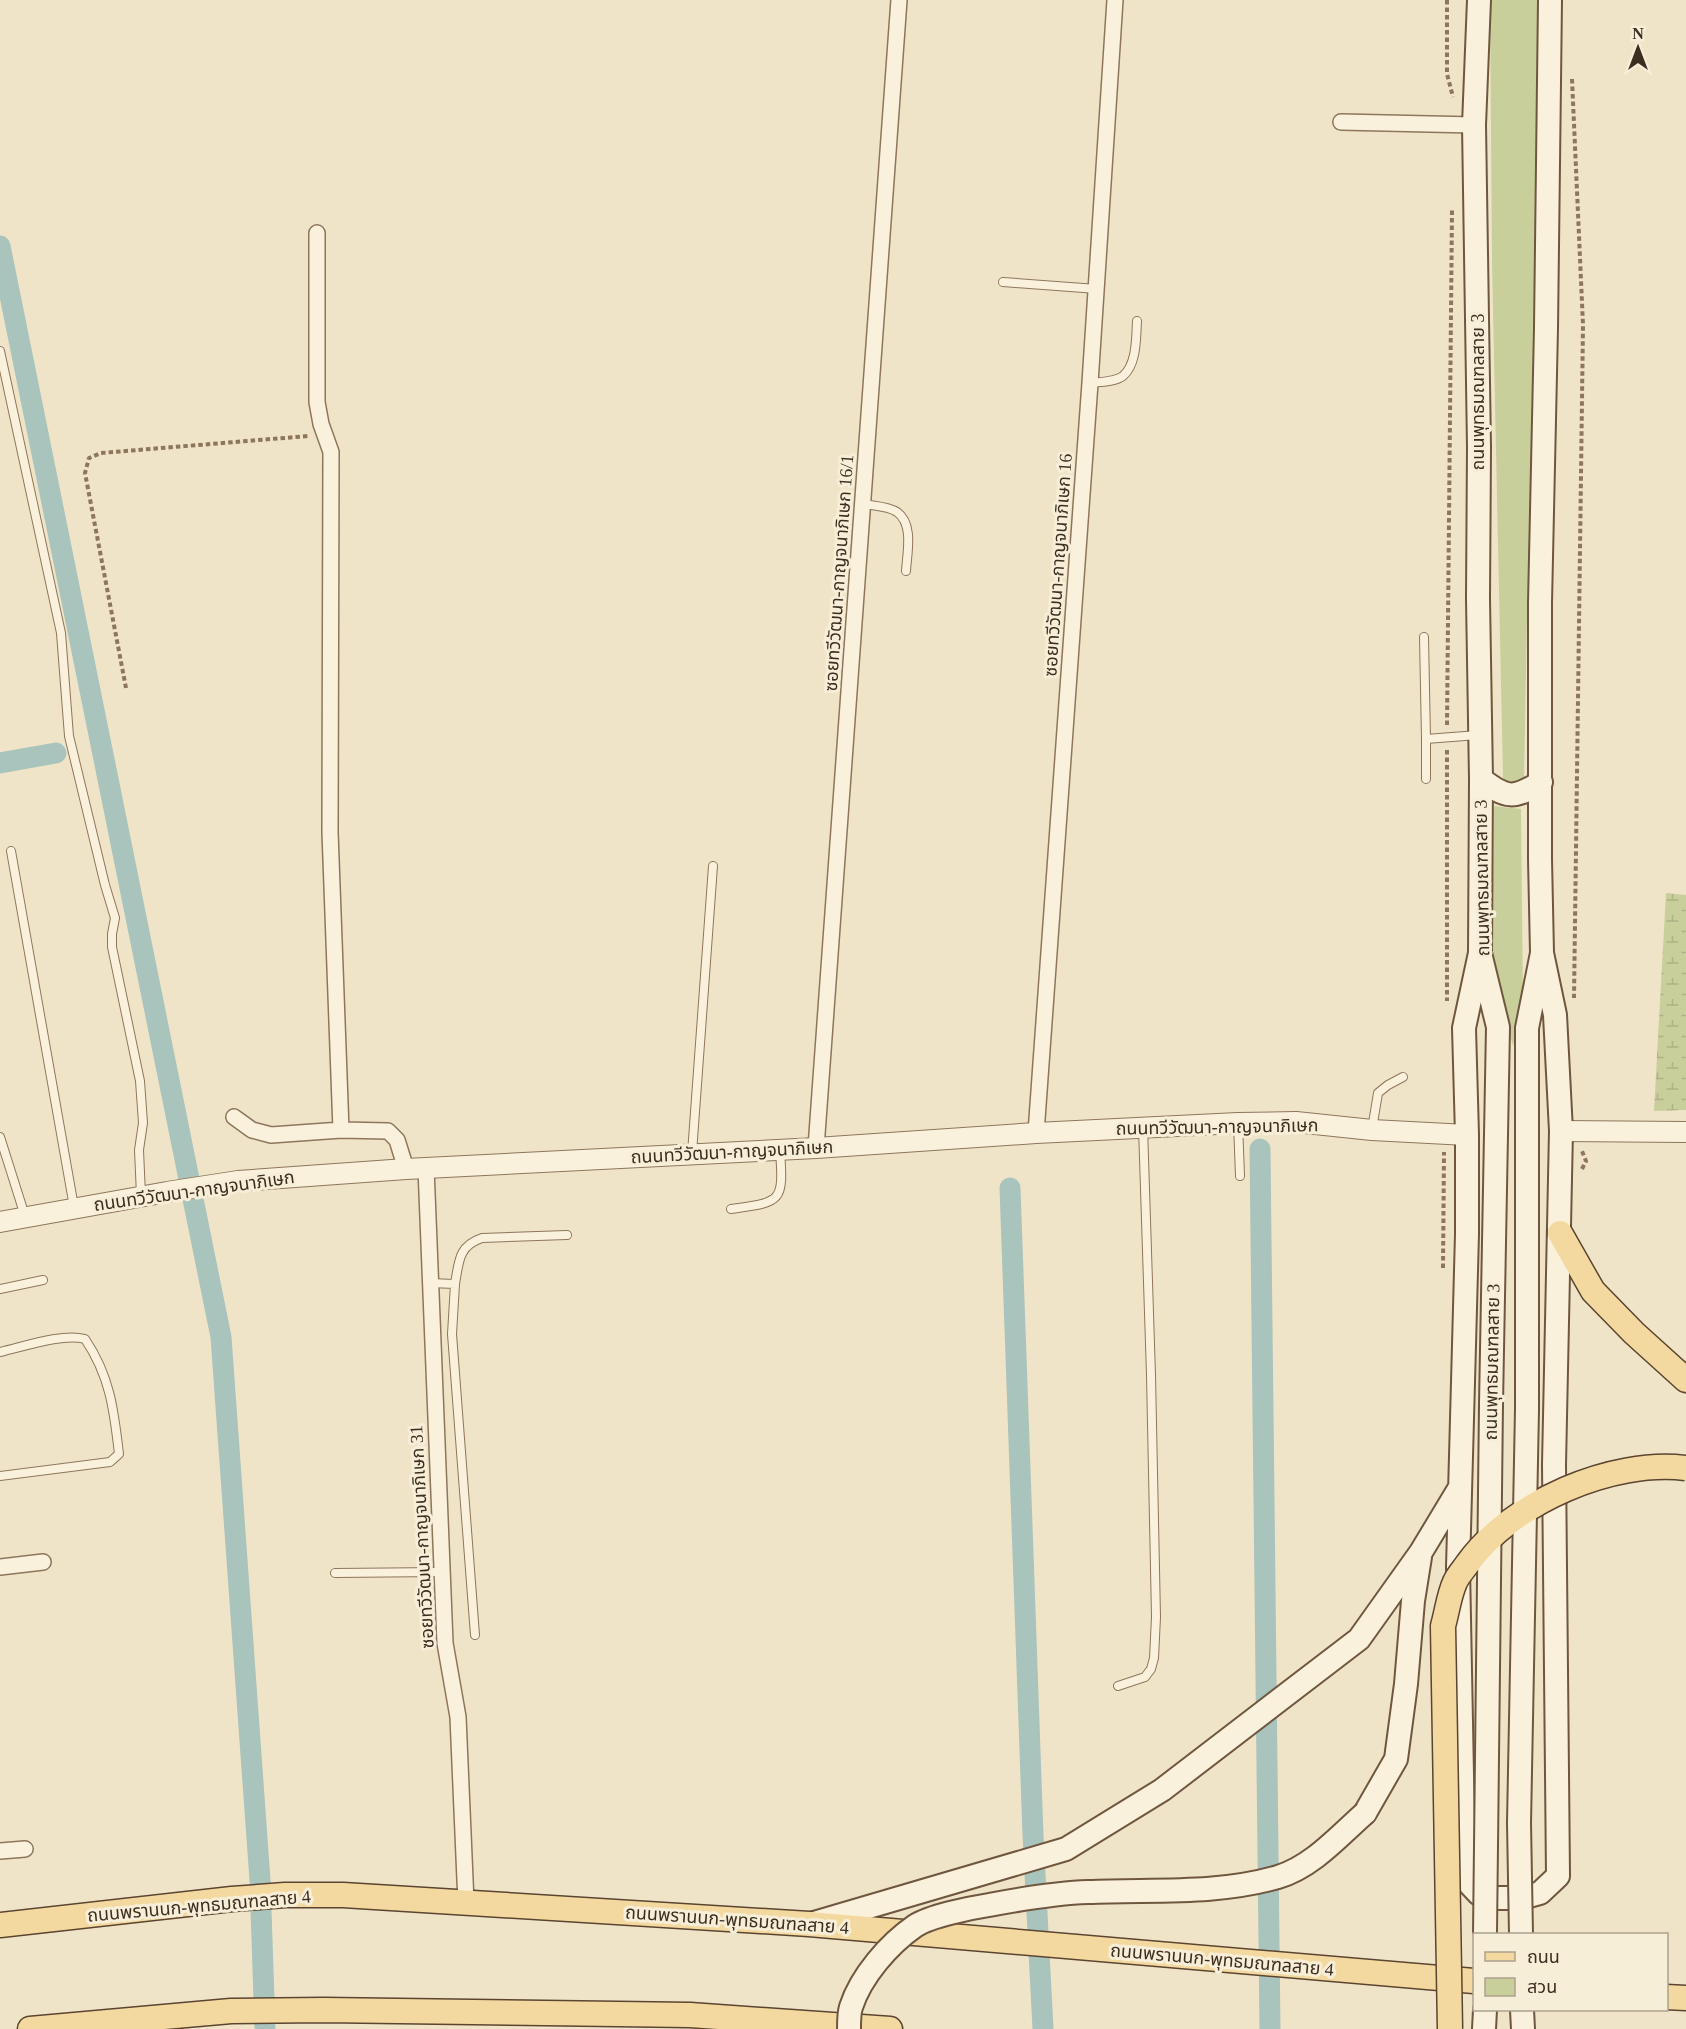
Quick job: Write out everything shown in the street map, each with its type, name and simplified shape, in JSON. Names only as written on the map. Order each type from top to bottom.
[{"type":"main road","name":"ถนนพุทธมณฑลสาย 3","points":[[1521,1933],[1519,1823],[1527,1409],[1527,1028],[1542,953],[1540,603],[1550,0]]},
{"type":"main road","name":"ถนนพุทธมณฑลสาย 3","points":[[1479,10],[1474,125],[1481,735],[1480,952],[1498,1027],[1485,1933]]},
{"type":"main road","points":[[1481,779],[1496,790],[1510,796],[1526,792],[1541,782]]},
{"type":"main road","points":[[1480,952],[1464,1028],[1467,1135],[1465,1365],[1458,1567],[1464,1878],[1479,1894],[1497,1898],[1522,1898],[1540,1893],[1558,1876],[1554,1464],[1561,1131],[1555,1015],[1542,953]]},
{"type":"main road","points":[[1560,1233],[1593,1291],[1634,1333],[1686,1380]]},
{"type":"main road","points":[[1450,2029],[1443,1626],[1455,1582],[1491,1536],[1533,1505],[1584,1481],[1649,1468],[1686,1468]]},
{"type":"main road","points":[[809,1924],[1066,1850],[1162,1790],[1359,1639],[1421,1552],[1460,1488]]},
{"type":"main road","points":[[849,2029],[850,2008],[863,1979],[884,1954],[916,1925],[962,1909],[1015,1900],[1086,1892],[1160,1892],[1232,1887],[1280,1876],[1312,1860],[1365,1813],[1396,1759],[1406,1684],[1413,1601],[1421,1552]]},
{"type":"main road","name":"ถนนพรานนก-พุทธมณฑลสาย 4","points":[[0,1925],[232,1899],[314,1895],[809,1924],[1473,1981]]},
{"type":"main road","points":[[1668,1997],[1686,1998]]},
{"type":"main road","points":[[30,2029],[231,2011],[324,2010],[468,2020],[690,2015],[890,2029]]},
{"type":"main road","points":[[1484,2029],[1485,2011]]},
{"type":"main road","points":[[1522,2011],[1523,2029]]},
{"type":"street","name":"ซอยทวีวัฒนา-กาญจนาภิเษก 16/1","points":[[816,1148],[899,0]]},
{"type":"street","name":"ซอยทวีวัฒนา-กาญจนาภิเษก 16","points":[[1036,1133],[1097,289],[1115,0]]},
{"type":"street","points":[[1341,122],[1474,125]]},
{"type":"street","points":[[317,233],[317,402],[321,424],[332,452],[330,832],[341,1130]]},
{"type":"street","points":[[234,1117],[252,1130],[272,1135],[341,1130],[388,1131],[397,1140],[406,1169]]},
{"type":"street","name":"ถนนทวีวัฒนา-กาญจนาภิเษก","points":[[0,1222],[167,1192],[238,1182],[406,1169],[816,1148],[1143,1127],[1296,1122],[1372,1130],[1467,1135]]},
{"type":"street","points":[[1561,1131],[1686,1132]]},
{"type":"street","name":"ซอยทวีวัฒนา-กาญจนาภิเษก 31","points":[[426,1168],[441,1572],[445,1643],[458,1717],[466,1903]]},
{"type":"street","points":[[0,1567],[42,1562]]},
{"type":"street","points":[[0,1851],[25,1849]]},
{"type":"lane","points":[[1003,282],[1097,289]]},
{"type":"lane","points":[[1090,383],[1113,380],[1123,376],[1130,367],[1134,353],[1137,321]]},
{"type":"lane","points":[[0,351],[61,633],[69,736],[115,918],[112,947],[140,1081],[143,1124],[139,1150],[141,1197]]},
{"type":"lane","points":[[864,504],[896,511],[905,520],[908,539],[906,571]]},
{"type":"lane","points":[[1424,637],[1426,779]]},
{"type":"lane","points":[[1426,739],[1481,735]]},
{"type":"lane","points":[[11,851],[75,1208]]},
{"type":"lane","points":[[692,1153],[712,866]]},
{"type":"lane","points":[[1372,1130],[1378,1093],[1388,1084],[1403,1077]]},
{"type":"lane","points":[[1238,1124],[1240,1176]]},
{"type":"lane","points":[[1118,1686],[1145,1677],[1151,1669],[1154,1658],[1156,1617],[1143,1127]]},
{"type":"lane","points":[[0,1137],[26,1218]]},
{"type":"lane","points":[[731,1209],[775,1200],[781,1191],[782,1181],[780,1149]]},
{"type":"lane","points":[[475,1635],[452,1334],[455,1284],[461,1256],[470,1242],[482,1238],[567,1235]]},
{"type":"lane","points":[[0,1289],[43,1280]]},
{"type":"lane","points":[[430,1283],[455,1284]]},
{"type":"lane","points":[[0,1352],[76,1336],[85,1338],[98,1358],[113,1404],[119,1454],[110,1462],[0,1476]]},
{"type":"lane","points":[[335,1573],[441,1572]]},
{"type":"path","points":[[1447,0],[1447,74],[1456,105],[1457,95]]},
{"type":"path","points":[[1572,70],[1583,325],[1574,1004]]},
{"type":"path","points":[[1447,1004],[1446,738],[1452,207]]},
{"type":"path","points":[[126,688],[85,473],[89,458],[101,453],[325,435]]},
{"type":"green space","points":[[1490,0],[1538,0],[1538,289],[1524,781],[1510,787],[1503,778],[1492,263]]},
{"type":"green space","points":[[1494,806],[1521,809],[1523,1007],[1513,1046],[1492,967]]},
{"type":"green space","points":[[1666,893],[1686,895],[1686,1110],[1654,1111]]},
{"type":"waterway","points":[[0,246],[221,1337],[260,1880],[265,2029]]},
{"type":"waterway","points":[[0,763],[56,753]]},
{"type":"waterway","points":[[1260,1149],[1270,2029]]},
{"type":"waterway","points":[[1010,1188],[1033,1835],[1043,2029]]}]
